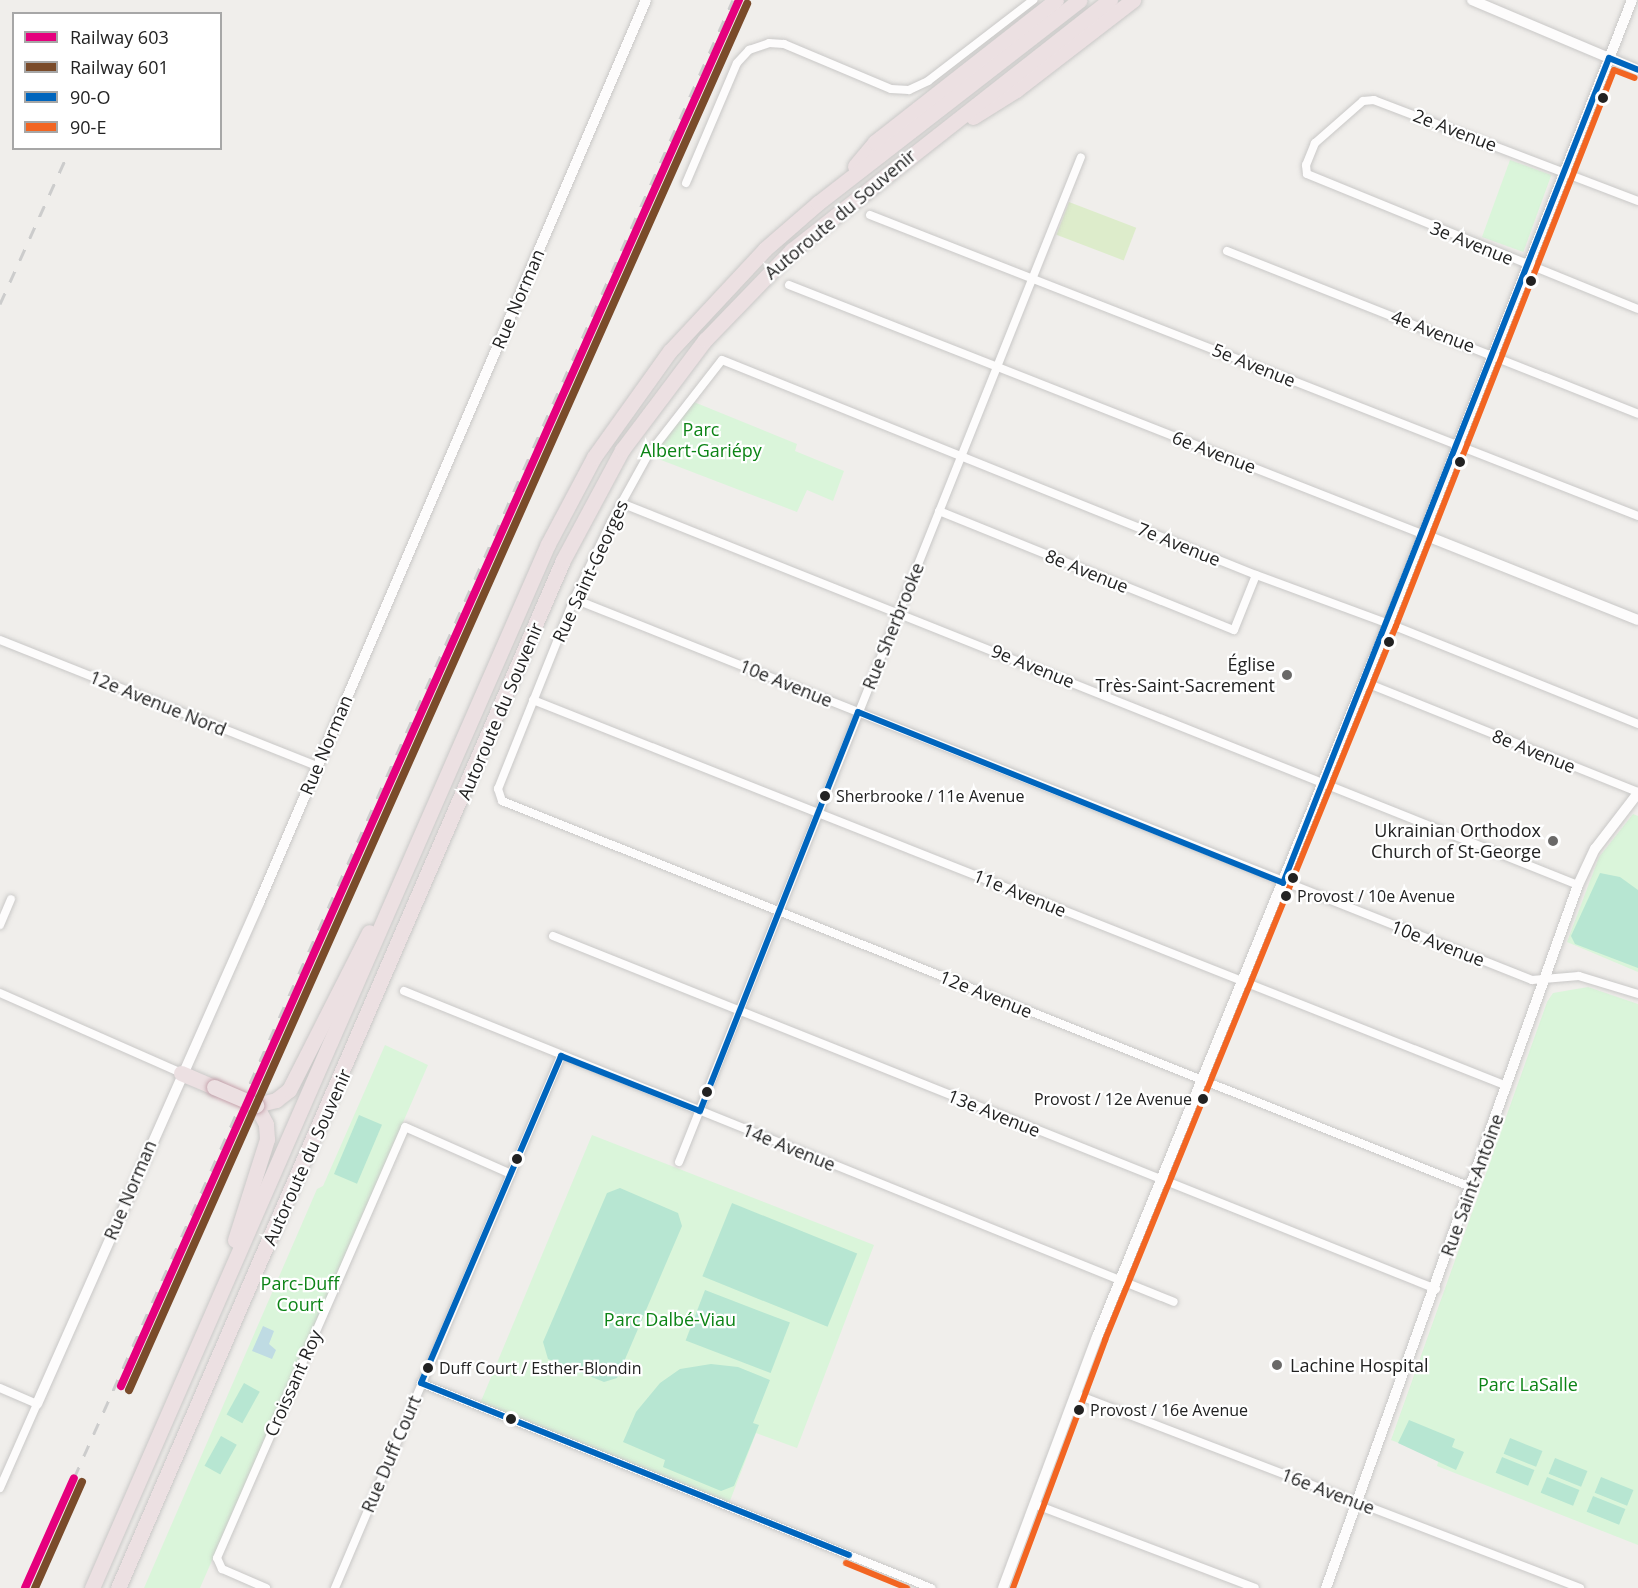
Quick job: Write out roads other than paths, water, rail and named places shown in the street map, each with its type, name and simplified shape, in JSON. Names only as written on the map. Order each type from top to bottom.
[{"type":"highway","points":[[838,187],[875,142],[1056,0]]},
{"type":"highway","name":"Autoroute du Souvenir","points":[[92,1588],[548,544],[606,438],[652,373],[711,304],[765,249],[838,187],[1080,0]]},
{"type":"highway","name":"Autoroute du Souvenir","points":[[118,1588],[559,569],[600,488],[660,396],[732,309],[807,237],[1110,0]]},
{"type":"highway","points":[[899,164],[1016,90],[1133,0]]},
{"type":"highway","points":[[181,1073],[258,1106],[281,1098],[293,1084],[322,1020],[420,837]]},
{"type":"highway","points":[[215,1305],[267,1139],[266,1124],[258,1106]]},
{"type":"street","name":"Rue Norman","points":[[0,1488],[317,766],[646,0]]},
{"type":"street","points":[[686,183],[739,59],[749,50],[769,43],[784,44],[891,89],[909,90],[928,81],[1033,0]]},
{"type":"street","points":[[1472,0],[1638,70]]},
{"type":"street","points":[[1003,1588],[1075,1394],[1388,623],[1632,0]]},
{"type":"street","name":"2e Avenue","points":[[1308,174],[1307,155],[1315,143],[1364,101],[1374,100],[1638,201]]},
{"type":"street","name":"Rue Sherbrooke","points":[[679,1162],[1081,157]]},
{"type":"street","name":"3e Avenue","points":[[1308,174],[1638,309]]},
{"type":"street","name":"5e Avenue","points":[[870,214],[1638,516]]},
{"type":"street","name":"4e Avenue","points":[[1227,251],[1638,414]]},
{"type":"street","name":"6e Avenue","points":[[789,285],[1638,620]]},
{"type":"street","name":"7e Avenue","points":[[722,360],[1256,575],[1388,623],[1638,724]]},
{"type":"street","name":"Rue Saint-Georges","points":[[502,801],[498,789],[533,700],[574,599],[621,503],[648,455],[722,360]]},
{"type":"street","name":"9e Avenue","points":[[621,503],[1578,885]]},
{"type":"street","name":"8e Avenue","points":[[939,511],[1234,630],[1256,575]]},
{"type":"street","name":"10e Avenue","points":[[574,599],[1283,883],[1532,980],[1544,980],[1560,975],[1579,976],[1638,994]]},
{"type":"street","name":"12e Avenue Nord","points":[[0,640],[317,766]]},
{"type":"street","name":"8e Avenue","points":[[1364,682],[1638,793]]},
{"type":"street","name":"11e Avenue","points":[[533,700],[1507,1086]]},
{"type":"street","name":"Rue Saint-Antoine","points":[[1326,1588],[1436,1288],[1578,885],[1595,849],[1638,793]]},
{"type":"street","name":"12e Avenue","points":[[502,801],[1471,1186]]},
{"type":"street","points":[[0,925],[11,899]]},
{"type":"street","name":"13e Avenue","points":[[553,936],[1436,1288]]},
{"type":"street","name":"14e Avenue","points":[[404,991],[700,1112],[1122,1279],[1174,1302]]},
{"type":"street","points":[[0,993],[181,1073]]},
{"type":"street","name":"Rue Duff Court","points":[[335,1588],[561,1056]]},
{"type":"street","name":"Croissant Roy","points":[[266,1588],[222,1569],[217,1558],[405,1127],[511,1174]]},
{"type":"street","points":[[422,1383],[931,1588]]},
{"type":"street","points":[[0,1388],[37,1404]]},
{"type":"street","name":"16e Avenue","points":[[1075,1394],[1580,1588]]},
{"type":"street","points":[[1034,1504],[1255,1588]]},
{"type":"water","points":[[263,1326],[274,1331],[269,1344],[276,1350],[272,1359],[252,1351]]},
{"type":"railway","points":[[74,1478],[733,0]]},
{"type":"railway","points":[[0,304],[66,158]]},
{"type":"rail line","name":"603","points":[[121,1386],[739,0]]},
{"type":"rail line","name":"601","points":[[129,1390],[747,4]]},
{"type":"rail line","name":"603","points":[[25,1588],[74,1478]]},
{"type":"rail line","name":"601","points":[[35,1588],[82,1482]]},
{"type":"place","name":"Église Très-Saint-Sacrement","points":[[1287,675]]},
{"type":"place","name":"Sherbrooke / 11e Avenue","points":[[825,796]]},
{"type":"place","name":"Ukrainian Orthodox Church of St-George","points":[[1553,841]]},
{"type":"place","name":"Provost / 10e Avenue","points":[[1286,896]]},
{"type":"place","name":"Provost / 12e Avenue","points":[[1203,1099]]},
{"type":"place","name":"Lachine Hospital","points":[[1277,1365]]},
{"type":"place","name":"Duff Court / Esther-Blondin","points":[[428,1368]]},
{"type":"place","name":"Provost / 16e Avenue","points":[[1079,1410]]},
{"type":"park label","name":"Parc Albert-Gariépy","points":[[701,440]]},
{"type":"park label","name":"Parc-Duff Court","points":[[300,1294]]},
{"type":"park label","name":"Parc Dalbé-Viau","points":[[670,1319]]},
{"type":"park label","name":"Parc LaSalle","points":[[1528,1384]]}]
